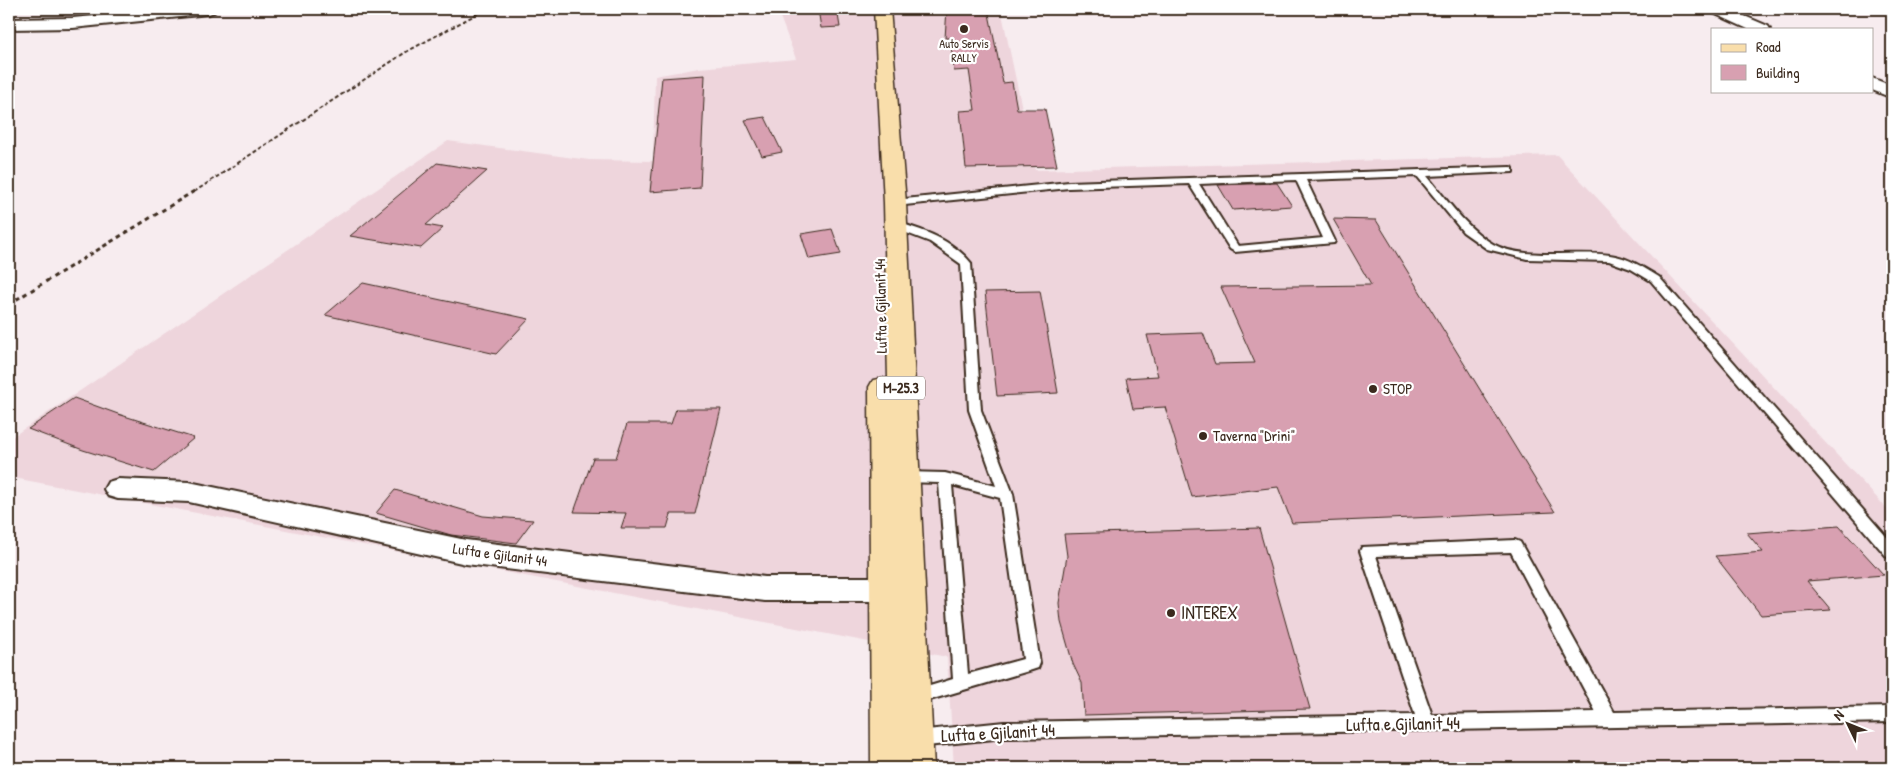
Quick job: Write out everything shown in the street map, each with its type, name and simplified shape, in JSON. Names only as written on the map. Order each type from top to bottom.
[{"type":"main road","name":"Lufta e Gjilanit 44","points":[[872,9],[876,54],[890,768]]},
{"type":"main road","name":"M-25.3","points":[[882,9],[895,214],[915,768]]},
{"type":"street","points":[[9,24],[73,23],[209,9]]},
{"type":"street","points":[[1716,9],[1760,28]]},
{"type":"street","points":[[1874,84],[1892,93]]},
{"type":"street","name":"Lufta e Gjilanit 44","points":[[118,489],[189,492],[476,553],[765,589],[887,589]]},
{"type":"lane","points":[[895,214],[1069,185],[1510,170]]},
{"type":"lane","points":[[1420,172],[1467,230],[1491,247],[1527,256],[1610,258],[1635,267],[1655,279],[1892,553]]},
{"type":"lane","points":[[1192,180],[1235,249],[1330,241],[1299,176]]},
{"type":"lane","points":[[895,214],[908,229],[954,251],[966,264],[975,410],[1006,494],[1032,664],[913,698]]},
{"type":"lane","points":[[905,477],[945,478],[1006,494]]},
{"type":"lane","points":[[945,478],[961,684]]},
{"type":"lane","points":[[1426,723],[1367,551],[1514,546],[1609,720]]},
{"type":"lane","name":"Lufta e Gjilanit 44","points":[[914,739],[1004,730],[1892,715]]},
{"type":"path","points":[[9,304],[216,178],[406,52],[486,9]]},
{"type":"shaded area","points":[[695,9],[754,9],[705,17]]},
{"type":"shaded area","points":[[777,9],[1001,9],[1035,170],[1557,155],[1892,514],[1892,768],[954,768],[947,657],[9,477],[9,439],[448,141],[589,160],[653,161],[655,76],[699,68],[796,59]]},
{"type":"building","points":[[818,9],[837,9],[840,27],[821,28]]},
{"type":"building","points":[[947,9],[988,9],[1003,83],[1012,82],[1017,109],[1045,109],[1057,166],[966,168],[960,111],[975,110],[969,70],[954,71],[950,38],[945,38]]},
{"type":"building","points":[[705,75],[700,188],[650,192],[662,78]]},
{"type":"building","points":[[765,117],[782,152],[762,156],[745,120]]},
{"type":"building","points":[[437,163],[487,171],[426,225],[443,228],[421,248],[350,236]]},
{"type":"building","points":[[1277,183],[1292,206],[1233,210],[1218,185]]},
{"type":"building","name":"STOP","points":[[1333,219],[1376,220],[1555,512],[1292,523],[1278,487],[1192,497],[1165,407],[1133,409],[1126,378],[1158,376],[1147,335],[1203,333],[1215,364],[1255,363],[1221,287],[1371,285]]},
{"type":"building","points":[[832,229],[841,254],[809,259],[801,234]]},
{"type":"building","points":[[363,283],[529,319],[496,354],[325,315]]},
{"type":"building","points":[[1040,291],[1058,393],[997,396],[985,292]]},
{"type":"building","points":[[74,398],[194,438],[154,472],[83,450],[28,429]]},
{"type":"building","points":[[676,409],[721,409],[695,514],[671,514],[667,528],[621,528],[626,513],[574,512],[593,458],[616,458],[627,424],[671,424]]},
{"type":"building","points":[[395,490],[483,516],[533,520],[516,543],[451,535],[376,513]]},
{"type":"building","points":[[1839,526],[1884,575],[1807,581],[1831,610],[1761,615],[1715,556],[1763,552],[1747,533]]},
{"type":"building","name":"INTEREX","points":[[1259,528],[1310,709],[1084,715],[1082,683],[1073,664],[1061,622],[1059,603],[1067,556],[1064,534]]},
{"type":"place","name":"Auto Servis RALLY","points":[[964,29]]},
{"type":"place","name":"STOP","points":[[1373,389]]},
{"type":"place","name":"Taverna \"Drini\"","points":[[1203,436]]},
{"type":"place","name":"INTEREX","points":[[1171,613]]}]
